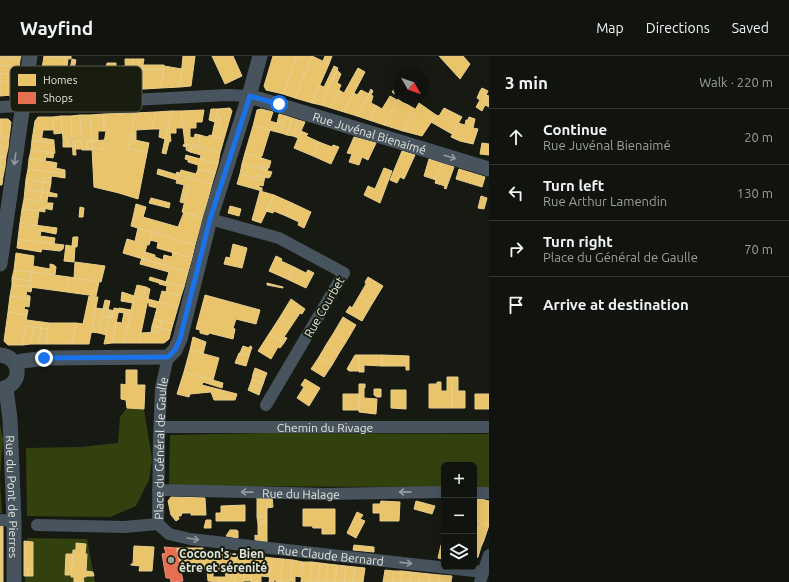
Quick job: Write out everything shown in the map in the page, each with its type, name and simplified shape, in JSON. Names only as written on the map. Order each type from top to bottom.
[{"type":"street","points":[[28,66],[30,56]]},
{"type":"street","points":[[16,364],[22,361],[48,358],[168,357],[175,350],[180,339],[210,219],[250,96],[260,56]]},
{"type":"street","points":[[142,100],[227,95],[250,96]]},
{"type":"street","name":"Rue Juvénal Bienaimé","points":[[250,96],[489,169]]},
{"type":"street","points":[[0,107],[10,107]]},
{"type":"street","points":[[0,264],[21,112]]},
{"type":"street","name":"Rue Courbet","points":[[210,219],[279,238],[344,273],[266,405]]},
{"type":"street","points":[[0,355],[8,357],[16,364],[17,376],[15,381],[3,388]]},
{"type":"street","name":"Place du Général de Gaulle","points":[[37,525],[124,527],[158,524],[161,388],[168,357]]},
{"type":"street","name":"Rue du Pont de Pierres","points":[[3,388],[10,419],[7,520],[14,582]]},
{"type":"street","name":"Chemin du Rivage","points":[[159,432],[489,427]]},
{"type":"street","name":"Rue du Halage","points":[[158,486],[326,494],[441,492]]},
{"type":"street","points":[[477,493],[489,493]]},
{"type":"street","name":"Rue Claude Bernard","points":[[158,524],[169,534],[190,539],[482,577]]},
{"type":"street","points":[[482,577],[489,555]]},
{"type":"green space","points":[[127,408],[144,409],[152,459],[149,480],[136,506],[110,517],[27,516],[26,448],[81,447],[118,443],[120,417]]},
{"type":"green space","points":[[0,425],[3,439],[0,478]]},
{"type":"green space","points":[[273,433],[489,434],[489,488],[477,487],[477,462],[441,462],[441,487],[169,486],[170,435]]},
{"type":"green space","points":[[0,478],[2,513],[0,513]]},
{"type":"green space","points":[[27,538],[87,539],[95,582],[25,582]]},
{"type":"building: Homes","points":[[0,56],[21,56],[20,60]]},
{"type":"building: Homes","points":[[44,56],[68,59],[67,66],[42,66]]},
{"type":"building: Homes","points":[[45,56],[64,56],[63,58]]},
{"type":"building: Homes","points":[[64,56],[71,56],[71,59],[63,58]]},
{"type":"building: Homes","points":[[183,56],[195,56],[191,86],[180,87]]},
{"type":"building: Homes","points":[[212,56],[233,56],[242,76],[225,84]]},
{"type":"building: Homes","points":[[273,56],[297,56],[283,94],[266,90],[264,86]]},
{"type":"building: Homes","points":[[297,56],[312,56],[295,98],[283,94]]},
{"type":"building: Homes","points":[[312,56],[329,64],[312,103],[295,98]]},
{"type":"building: Homes","points":[[325,56],[332,56],[329,64],[323,61]]},
{"type":"building: Homes","points":[[439,56],[463,56],[470,64],[460,79]]},
{"type":"building: Homes","points":[[0,57],[20,60],[19,66],[0,65]]},
{"type":"building: Homes","points":[[72,59],[76,60],[75,66],[71,66]]},
{"type":"building: Homes","points":[[125,59],[133,59],[133,66],[125,66]]},
{"type":"building: Homes","points":[[133,59],[144,59],[142,70],[142,66],[133,66]]},
{"type":"building: Homes","points":[[107,63],[116,63],[116,66],[106,66]]},
{"type":"building: Homes","points":[[0,65],[10,67],[10,75],[0,73]]},
{"type":"building: Homes","points":[[143,65],[164,65],[164,69],[142,70]]},
{"type":"building: Homes","points":[[164,66],[182,69],[180,87],[161,88]]},
{"type":"building: Homes","points":[[334,66],[338,68],[321,105],[312,103],[319,85],[324,87]]},
{"type":"building: Homes","points":[[358,68],[365,72],[344,112],[331,108],[339,90],[344,93]]},
{"type":"building: Homes","points":[[164,69],[161,88],[144,89],[142,70]]},
{"type":"building: Homes","points":[[142,70],[144,89],[142,89]]},
{"type":"building: Homes","points":[[337,70],[341,74],[337,83],[341,85],[331,108],[321,105]]},
{"type":"building: Homes","points":[[0,73],[10,75],[10,82],[0,81]]},
{"type":"building: Homes","points":[[0,81],[10,82],[10,95],[0,96]]},
{"type":"building: Homes","points":[[482,88],[488,91],[486,95],[480,91]]},
{"type":"building: Homes","points":[[371,89],[373,91],[371,95],[373,96],[371,103],[377,106],[369,120],[357,116]]},
{"type":"building: Homes","points":[[361,90],[369,94],[357,116],[344,112],[354,93],[357,95]]},
{"type":"building: Homes","points":[[480,91],[486,95],[483,100],[487,103],[489,99],[489,107],[485,105],[482,111],[476,107],[480,100],[477,98]]},
{"type":"building: Homes","points":[[486,95],[489,96],[487,103],[483,100]]},
{"type":"building: Homes","points":[[390,96],[393,98],[393,104],[395,104],[384,125],[369,120],[377,106],[382,109]]},
{"type":"building: Homes","points":[[395,104],[406,104],[415,109],[403,131],[384,125]]},
{"type":"building: Homes","points":[[418,104],[436,115],[422,136],[403,131]]},
{"type":"building: Homes","points":[[230,108],[232,111],[224,139],[212,136],[214,126],[219,127],[220,118],[216,118],[218,109]]},
{"type":"building: Homes","points":[[444,108],[462,117],[452,134],[431,122],[436,115],[439,116]]},
{"type":"building: Homes","points":[[211,109],[218,109],[215,122],[209,120]]},
{"type":"building: Homes","points":[[261,109],[273,112],[270,121],[283,125],[281,133],[253,126],[257,110]]},
{"type":"building: Homes","points":[[204,110],[202,122],[196,122],[196,128],[190,128],[190,137],[194,138],[195,134],[200,135],[198,147],[187,144],[186,147],[183,146],[185,144],[181,111]]},
{"type":"building: Homes","points":[[171,111],[181,111],[183,128],[176,128],[176,133],[170,133],[171,141],[169,142],[166,154],[162,153]]},
{"type":"building: Homes","points":[[171,111],[165,139],[159,137],[160,129],[152,129],[156,112]]},
{"type":"building: Homes","points":[[156,112],[152,129],[136,130],[136,136],[131,135],[135,113]]},
{"type":"building: Homes","points":[[135,113],[128,149],[147,153],[138,199],[94,187],[92,148],[103,149],[106,131],[104,131],[104,114]]},
{"type":"building: Homes","points":[[104,114],[104,131],[98,131],[98,141],[92,141],[90,115]]},
{"type":"building: Homes","points":[[279,114],[286,116],[283,125],[277,123]]},
{"type":"building: Homes","points":[[80,115],[81,141],[75,141],[76,155],[73,155],[71,116]]},
{"type":"building: Homes","points":[[80,115],[90,115],[92,141],[87,141],[87,150],[82,150]]},
{"type":"building: Homes","points":[[61,116],[62,133],[54,134],[53,117]]},
{"type":"building: Homes","points":[[61,116],[71,116],[72,147],[68,147],[68,139],[63,139]]},
{"type":"building: Homes","points":[[286,116],[292,118],[287,135],[281,133]]},
{"type":"building: Homes","points":[[38,117],[53,117],[54,130],[43,130],[41,142],[32,140],[35,121]]},
{"type":"building: Homes","points":[[469,117],[475,119],[473,128],[478,129],[473,144],[451,137],[458,123],[465,125],[466,120],[468,120]]},
{"type":"building: Homes","points":[[216,118],[220,118],[219,127],[214,126]]},
{"type":"building: Homes","points":[[292,118],[298,120],[293,136],[287,135]]},
{"type":"building: Homes","points":[[0,119],[8,119],[11,122],[9,138],[0,137]]},
{"type":"building: Homes","points":[[298,120],[305,122],[298,138],[293,136]]},
{"type":"building: Homes","points":[[253,126],[270,130],[261,158],[245,153]]},
{"type":"building: Homes","points":[[301,131],[308,134],[306,136],[319,142],[313,156],[294,148]]},
{"type":"building: Homes","points":[[131,135],[136,136],[136,140],[130,139]]},
{"type":"building: Homes","points":[[200,135],[207,137],[210,135],[224,139],[220,153],[198,147]]},
{"type":"building: Homes","points":[[0,137],[9,138],[8,148],[0,147]]},
{"type":"building: Homes","points":[[354,137],[376,143],[368,160],[362,157],[359,165],[349,162],[352,154],[347,153]]},
{"type":"building: Homes","points":[[42,138],[54,140],[54,143],[41,142]]},
{"type":"building: Homes","points":[[63,139],[68,139],[68,147],[63,147]]},
{"type":"building: Homes","points":[[130,139],[149,143],[147,153],[128,149]]},
{"type":"building: Homes","points":[[32,140],[54,143],[55,153],[31,150]]},
{"type":"building: Homes","points":[[104,140],[103,149],[92,148],[92,141]]},
{"type":"building: Homes","points":[[75,141],[81,141],[82,149],[76,149]]},
{"type":"building: Homes","points":[[87,141],[92,141],[92,150],[87,150]]},
{"type":"building: Homes","points":[[319,142],[332,147],[333,145],[339,147],[331,164],[313,156]]},
{"type":"building: Homes","points":[[482,143],[489,144],[489,155],[480,154]]},
{"type":"building: Homes","points":[[187,144],[192,146],[190,152],[186,150]]},
{"type":"building: Homes","points":[[192,146],[220,153],[218,164],[200,159],[201,155],[190,152]]},
{"type":"building: Homes","points":[[0,147],[8,148],[6,157],[0,157]]},
{"type":"building: Homes","points":[[31,150],[54,153],[53,158],[46,157],[45,161],[29,159]]},
{"type":"building: Homes","points":[[402,151],[415,155],[404,179],[400,177],[397,183],[390,180]]},
{"type":"building: Homes","points":[[245,153],[271,161],[269,168],[258,165],[258,168],[242,164]]},
{"type":"building: Homes","points":[[186,155],[218,164],[215,174],[198,169],[198,165],[188,162],[188,160],[185,159]]},
{"type":"building: Homes","points":[[0,157],[6,157],[5,167],[0,167]]},
{"type":"building: Homes","points":[[29,159],[52,162],[51,167],[65,170],[65,174],[28,169]]},
{"type":"building: Homes","points":[[429,159],[441,163],[436,180],[424,176]]},
{"type":"building: Homes","points":[[52,162],[57,163],[56,168],[51,167]]},
{"type":"building: Homes","points":[[441,163],[454,167],[446,189],[444,188],[445,186],[435,183]]},
{"type":"building: Homes","points":[[242,164],[272,172],[268,178],[257,175],[255,178],[240,174]]},
{"type":"building: Homes","points":[[258,165],[268,168],[267,171],[258,168]]},
{"type":"building: Homes","points":[[0,167],[5,167],[3,177],[0,176]]},
{"type":"building: Homes","points":[[384,168],[392,171],[380,203],[364,195],[368,186],[375,189]]},
{"type":"building: Homes","points":[[28,169],[65,174],[65,178],[52,176],[51,179],[44,178],[43,182],[26,179]]},
{"type":"building: Homes","points":[[158,169],[178,175],[177,180],[157,174]]},
{"type":"building: Homes","points":[[198,169],[215,174],[212,184],[176,174],[177,172],[180,173],[181,170],[196,174]]},
{"type":"building: Homes","points":[[459,169],[485,177],[482,187],[456,179]]},
{"type":"building: Homes","points":[[240,174],[264,181],[263,186],[259,185],[259,187],[262,188],[262,191],[237,184]]},
{"type":"building: Homes","points":[[178,175],[212,184],[203,218],[182,212],[189,186],[176,183]]},
{"type":"building: Homes","points":[[257,175],[265,177],[264,181],[255,178]]},
{"type":"building: Homes","points":[[0,176],[3,177],[2,185],[0,185]]},
{"type":"building: Homes","points":[[44,178],[51,179],[51,183],[43,182]]},
{"type":"building: Homes","points":[[26,179],[43,182],[42,192],[25,189]]},
{"type":"building: Homes","points":[[43,182],[51,183],[49,193],[42,192]]},
{"type":"building: Homes","points":[[184,185],[189,186],[184,203],[180,202]]},
{"type":"building: Homes","points":[[25,189],[42,192],[40,201],[24,199]]},
{"type":"building: Homes","points":[[260,191],[274,195],[261,223],[252,220]]},
{"type":"building: Homes","points":[[42,192],[48,192],[47,202],[40,201]]},
{"type":"building: Homes","points":[[48,192],[57,194],[57,197],[47,196]]},
{"type":"building: Homes","points":[[274,195],[292,203],[286,216],[274,211],[273,213],[266,211]]},
{"type":"building: Homes","points":[[481,196],[487,198],[484,209],[478,208]]},
{"type":"building: Homes","points":[[151,198],[170,203],[169,208],[149,203]]},
{"type":"building: Homes","points":[[24,199],[49,203],[48,209],[40,208],[39,211],[22,209]]},
{"type":"building: Homes","points":[[49,203],[53,203],[52,210],[48,209]]},
{"type":"building: Homes","points":[[292,203],[311,212],[304,228],[298,225],[299,222],[286,216]]},
{"type":"building: Homes","points":[[136,204],[146,207],[143,217],[178,227],[184,212],[203,218],[195,245],[131,226]]},
{"type":"building: Homes","points":[[230,206],[241,209],[239,216],[228,213]]},
{"type":"building: Homes","points":[[80,207],[84,208],[83,217],[79,217]]},
{"type":"building: Homes","points":[[40,208],[45,209],[45,212],[39,211]]},
{"type":"building: Homes","points":[[22,209],[39,211],[37,225],[20,223]]},
{"type":"building: Homes","points":[[20,223],[42,226],[40,236],[55,238],[54,244],[18,239]]},
{"type":"building: Homes","points":[[42,226],[57,228],[56,234],[41,231]]},
{"type":"building: Homes","points":[[138,228],[153,232],[149,245],[135,241]]},
{"type":"building: Homes","points":[[153,232],[195,245],[192,258],[157,248],[158,242],[150,240]]},
{"type":"building: Homes","points":[[73,237],[78,237],[77,247],[72,246]]},
{"type":"building: Homes","points":[[18,239],[64,245],[63,249],[60,251],[42,249],[41,252],[17,248]]},
{"type":"building: Homes","points":[[127,239],[147,245],[143,259],[123,253]]},
{"type":"building: Homes","points":[[233,244],[247,248],[242,268],[224,264],[226,257],[230,258]]},
{"type":"building: Homes","points":[[66,245],[75,247],[74,262],[64,261]]},
{"type":"building: Homes","points":[[145,252],[155,255],[155,257],[163,260],[164,255],[172,257],[173,252],[192,258],[188,272],[143,259]]},
{"type":"building: Homes","points":[[16,253],[34,256],[33,266],[50,269],[50,264],[54,265],[56,267],[55,275],[14,270]]},
{"type":"building: Homes","points":[[276,256],[282,259],[281,261],[294,267],[287,279],[269,271]]},
{"type":"building: Homes","points":[[142,258],[188,272],[184,287],[166,282],[169,272],[140,264]]},
{"type":"building: Homes","points":[[75,262],[105,266],[101,282],[74,278]]},
{"type":"building: Homes","points":[[294,267],[306,273],[308,270],[314,273],[306,288],[287,279]]},
{"type":"building: Homes","points":[[14,270],[31,272],[30,281],[12,278]]},
{"type":"building: Homes","points":[[31,272],[69,277],[67,292],[30,287]]},
{"type":"building: Homes","points":[[69,277],[99,282],[96,296],[67,292]]},
{"type":"building: Homes","points":[[150,277],[160,280],[159,283],[149,280]]},
{"type":"building: Homes","points":[[368,277],[383,286],[372,304],[359,296]]},
{"type":"building: Homes","points":[[12,278],[31,281],[30,287],[12,285]]},
{"type":"building: Homes","points":[[160,280],[184,287],[181,296],[166,292],[167,286],[159,284]]},
{"type":"building: Homes","points":[[267,283],[283,287],[283,288],[267,285]]},
{"type":"building: Homes","points":[[12,285],[32,287],[31,292],[27,291],[26,295],[30,296],[30,299],[10,296]]},
{"type":"building: Homes","points":[[137,285],[146,287],[144,294],[142,293],[141,297],[134,296]]},
{"type":"building: Homes","points":[[146,287],[150,289],[148,299],[141,297],[142,293],[144,294]]},
{"type":"building: Homes","points":[[162,291],[181,296],[178,307],[159,302]]},
{"type":"building: Homes","points":[[122,292],[134,296],[133,303],[121,301]]},
{"type":"building: Homes","points":[[205,295],[260,310],[256,324],[236,319],[233,328],[235,329],[233,339],[209,333],[208,335],[200,333],[200,330],[196,329]]},
{"type":"building: Homes","points":[[10,296],[30,299],[29,307],[25,306],[24,309],[28,310],[27,315],[8,312]]},
{"type":"building: Homes","points":[[89,296],[98,297],[89,344],[72,344],[76,323],[83,324]]},
{"type":"building: Homes","points":[[134,296],[148,299],[139,343],[124,343]]},
{"type":"building: Homes","points":[[359,296],[372,304],[362,321],[346,312],[350,306],[352,308]]},
{"type":"building: Homes","points":[[148,299],[178,307],[173,324],[154,319],[157,308],[149,306],[149,303],[147,302]]},
{"type":"building: Homes","points":[[291,299],[305,309],[302,314],[300,313],[292,325],[280,317]]},
{"type":"building: Homes","points":[[105,300],[110,301],[108,310],[103,309]]},
{"type":"building: Homes","points":[[96,308],[103,309],[99,333],[91,332]]},
{"type":"building: Homes","points":[[114,308],[119,309],[112,343],[104,344],[110,317],[112,318]]},
{"type":"building: Homes","points":[[119,308],[131,310],[130,314],[118,312]]},
{"type":"building: Homes","points":[[103,309],[111,310],[110,317],[102,316]]},
{"type":"building: Homes","points":[[111,310],[114,311],[112,318],[110,317]]},
{"type":"building: Homes","points":[[8,312],[27,315],[23,345],[8,345],[4,341]]},
{"type":"building: Homes","points":[[124,313],[130,314],[124,343],[112,343],[116,322],[122,323]]},
{"type":"building: Homes","points":[[102,316],[110,317],[106,335],[99,333]]},
{"type":"building: Homes","points":[[280,317],[292,325],[284,337],[287,338],[284,343],[269,334]]},
{"type":"building: Homes","points":[[343,317],[356,325],[346,342],[333,334]]},
{"type":"building: Homes","points":[[154,319],[162,321],[161,328],[152,326]]},
{"type":"building: Homes","points":[[27,320],[34,321],[33,327],[26,326]]},
{"type":"building: Homes","points":[[34,321],[42,322],[41,328],[33,327]]},
{"type":"building: Homes","points":[[162,321],[173,324],[171,331],[161,328]]},
{"type":"building: Homes","points":[[42,322],[49,323],[48,329],[41,328]]},
{"type":"building: Homes","points":[[49,323],[76,323],[72,344],[46,344]]},
{"type":"building: Homes","points":[[26,326],[33,327],[31,344],[23,345]]},
{"type":"building: Homes","points":[[152,326],[161,328],[159,332],[151,332]]},
{"type":"building: Homes","points":[[33,327],[41,328],[39,344],[31,344]]},
{"type":"building: Homes","points":[[41,328],[48,329],[46,344],[39,344]]},
{"type":"building: Homes","points":[[161,328],[171,331],[169,339],[164,343],[139,343],[141,333],[159,332]]},
{"type":"building: Homes","points":[[269,334],[284,343],[280,348],[278,347],[271,359],[258,351]]},
{"type":"building: Homes","points":[[333,334],[346,342],[339,353],[326,345]]},
{"type":"building: Homes","points":[[193,337],[206,342],[203,354],[190,350]]},
{"type":"building: Homes","points":[[326,345],[339,353],[332,365],[319,357]]},
{"type":"building: Homes","points":[[243,346],[249,348],[250,346],[252,347],[249,356],[240,353]]},
{"type":"building: Homes","points":[[190,350],[219,358],[213,380],[184,372]]},
{"type":"building: Homes","points":[[239,353],[249,356],[246,366],[235,363]]},
{"type":"building: Homes","points":[[355,355],[359,355],[359,371],[349,371],[347,369]]},
{"type":"building: Homes","points":[[359,355],[382,355],[382,366],[364,365],[364,372],[359,372]]},
{"type":"building: Homes","points":[[382,355],[409,356],[409,370],[406,370],[406,366],[382,366]]},
{"type":"building: Homes","points":[[319,357],[332,365],[324,377],[311,369]]},
{"type":"building: Homes","points":[[255,368],[267,373],[265,378],[253,374]]},
{"type":"building: Homes","points":[[126,370],[137,370],[137,385],[145,385],[144,409],[127,408],[126,400],[121,399],[121,384],[126,385]]},
{"type":"building: Homes","points":[[184,372],[223,383],[222,388],[203,382],[202,385],[237,394],[235,400],[214,400],[211,392],[190,394],[189,397],[177,394]]},
{"type":"building: Homes","points":[[253,374],[265,378],[263,384],[252,379]]},
{"type":"building: Homes","points":[[447,377],[452,377],[452,408],[429,408],[429,384],[437,384],[437,382],[441,382],[441,391],[447,391]]},
{"type":"building: Homes","points":[[452,377],[458,377],[458,391],[465,391],[465,408],[452,408]]},
{"type":"building: Homes","points":[[252,379],[263,384],[261,389],[250,385]]},
{"type":"building: Homes","points":[[305,379],[320,388],[309,406],[297,398],[304,387],[301,385]]},
{"type":"building: Homes","points":[[359,384],[365,384],[364,398],[377,399],[376,414],[359,412]]},
{"type":"building: Homes","points":[[250,385],[261,389],[259,395],[248,390]]},
{"type":"building: Homes","points":[[374,389],[381,389],[381,397],[374,395]]},
{"type":"building: Homes","points":[[391,390],[406,390],[406,409],[391,408]]},
{"type":"building: Homes","points":[[343,394],[359,394],[359,410],[343,410]]},
{"type":"building: Homes","points":[[475,394],[489,394],[489,409],[475,409]]},
{"type":"building: Homes","points":[[171,497],[205,498],[206,515],[191,515],[191,513],[182,513],[181,516],[178,516],[179,519],[176,521],[171,515],[168,501]]},
{"type":"building: Homes","points":[[257,498],[267,498],[267,516],[257,517]]},
{"type":"building: Homes","points":[[267,498],[272,498],[273,507],[267,508]]},
{"type":"building: Homes","points":[[477,498],[489,501],[489,525],[477,520]]},
{"type":"building: Homes","points":[[381,501],[400,502],[399,521],[380,521],[380,513],[373,513],[373,504],[380,504]]},
{"type":"building: Homes","points":[[416,501],[435,506],[432,514],[414,509]]},
{"type":"building: Homes","points":[[245,505],[245,521],[216,521],[216,513],[221,513],[221,506]]},
{"type":"building: Homes","points":[[303,509],[335,509],[335,534],[322,534],[322,528],[303,526]]},
{"type":"building: Homes","points":[[357,512],[363,515],[360,519],[365,521],[356,538],[347,533]]},
{"type":"building: Homes","points":[[267,516],[267,521],[262,521],[262,524],[258,524],[257,517]]},
{"type":"building: Homes","points":[[206,520],[211,520],[211,528],[204,528]]},
{"type":"building: Homes","points":[[477,520],[489,525],[484,540],[477,537]]},
{"type":"building: Homes","points":[[262,521],[267,521],[267,542],[255,540],[255,535],[258,536],[258,524],[262,524]]},
{"type":"building: Homes","points":[[0,524],[3,524],[3,541],[0,541]]},
{"type":"building: Homes","points":[[230,530],[238,531],[238,538],[226,536]]},
{"type":"building: Homes","points":[[477,537],[484,540],[481,547],[477,546]]},
{"type":"building: Homes","points":[[0,541],[3,541],[3,549],[0,549]]},
{"type":"building: Homes","points":[[24,541],[33,542],[33,568],[28,568],[28,576],[24,576]]},
{"type":"building: Homes","points":[[76,543],[86,544],[86,571],[93,572],[94,576],[83,577],[84,582],[74,582],[74,577],[71,577],[73,550],[76,550]]},
{"type":"building: Homes","points":[[354,545],[374,547],[374,552],[353,550]]},
{"type":"building: Homes","points":[[441,545],[441,559],[438,558]]},
{"type":"building: Homes","points":[[134,546],[154,547],[152,571],[139,571],[140,566],[131,565],[133,564]]},
{"type":"building: Homes","points":[[477,546],[481,547],[477,558]]},
{"type":"building: Homes","points":[[176,548],[188,548],[189,566],[180,566]]},
{"type":"building: Homes","points":[[188,548],[195,548],[196,565],[189,565]]},
{"type":"building: Homes","points":[[195,548],[203,548],[204,565],[196,565]]},
{"type":"building: Homes","points":[[0,549],[3,549],[3,582],[0,582]]},
{"type":"building: Homes","points":[[203,551],[217,552],[218,570],[213,569],[213,577],[219,577],[219,582],[208,581],[207,569],[204,569]]},
{"type":"building: Homes","points":[[217,552],[227,553],[232,582],[219,582],[219,577],[226,577],[225,571],[218,570]]},
{"type":"building: Homes","points":[[227,553],[236,554],[235,582],[232,582]]},
{"type":"building: Homes","points":[[66,554],[73,554],[71,575],[65,575]]},
{"type":"building: Homes","points":[[236,554],[246,555],[243,582],[235,582]]},
{"type":"building: Homes","points":[[246,555],[253,556],[251,581],[243,581]]},
{"type":"building: Homes","points":[[253,556],[272,558],[270,577],[261,576],[261,582],[251,582]]},
{"type":"building: Homes","points":[[272,558],[283,559],[280,582],[276,582],[276,580],[274,580],[274,582],[269,582]]},
{"type":"building: Homes","points":[[283,559],[293,560],[290,582],[280,582]]},
{"type":"building: Homes","points":[[293,560],[303,562],[301,577],[295,576],[295,582],[290,581]]},
{"type":"building: Homes","points":[[303,562],[312,562],[310,582],[301,582]]},
{"type":"building: Homes","points":[[312,562],[320,563],[318,582],[310,582]]},
{"type":"building: Homes","points":[[320,563],[328,564],[326,582],[318,582]]},
{"type":"building: Homes","points":[[328,564],[337,565],[335,582],[326,582]]},
{"type":"building: Homes","points":[[337,565],[346,566],[344,582],[335,582]]},
{"type":"building: Homes","points":[[346,566],[355,567],[353,582],[344,582]]},
{"type":"building: Homes","points":[[355,567],[365,568],[363,582],[353,582]]},
{"type":"building: Homes","points":[[28,568],[33,568],[33,576],[28,576]]},
{"type":"building: Homes","points":[[385,570],[394,571],[393,582],[383,582]]},
{"type":"building: Homes","points":[[394,571],[402,571],[401,582],[393,582]]},
{"type":"building: Homes","points":[[402,571],[411,572],[410,582],[401,582]]},
{"type":"building: Homes","points":[[411,572],[420,573],[419,582],[410,582]]},
{"type":"building: Homes","points":[[420,573],[430,574],[429,582],[419,582]]},
{"type":"building: Homes","points":[[430,574],[440,575],[439,582],[429,582]]},
{"type":"building: Homes","points":[[440,575],[452,576],[451,582],[439,582]]},
{"type":"building: Shops","name":"Cocoon's - Bien être et sérenité","points":[[164,547],[176,548],[183,581],[171,582],[170,578],[166,578],[162,554],[166,553]]},
{"type":"place","name":"Cocoon's - Bien être et sérenité","points":[[171,560]]},
{"type":"route","points":[[44,358],[168,357],[175,350],[180,339],[210,219],[250,96],[279,104]]}]
